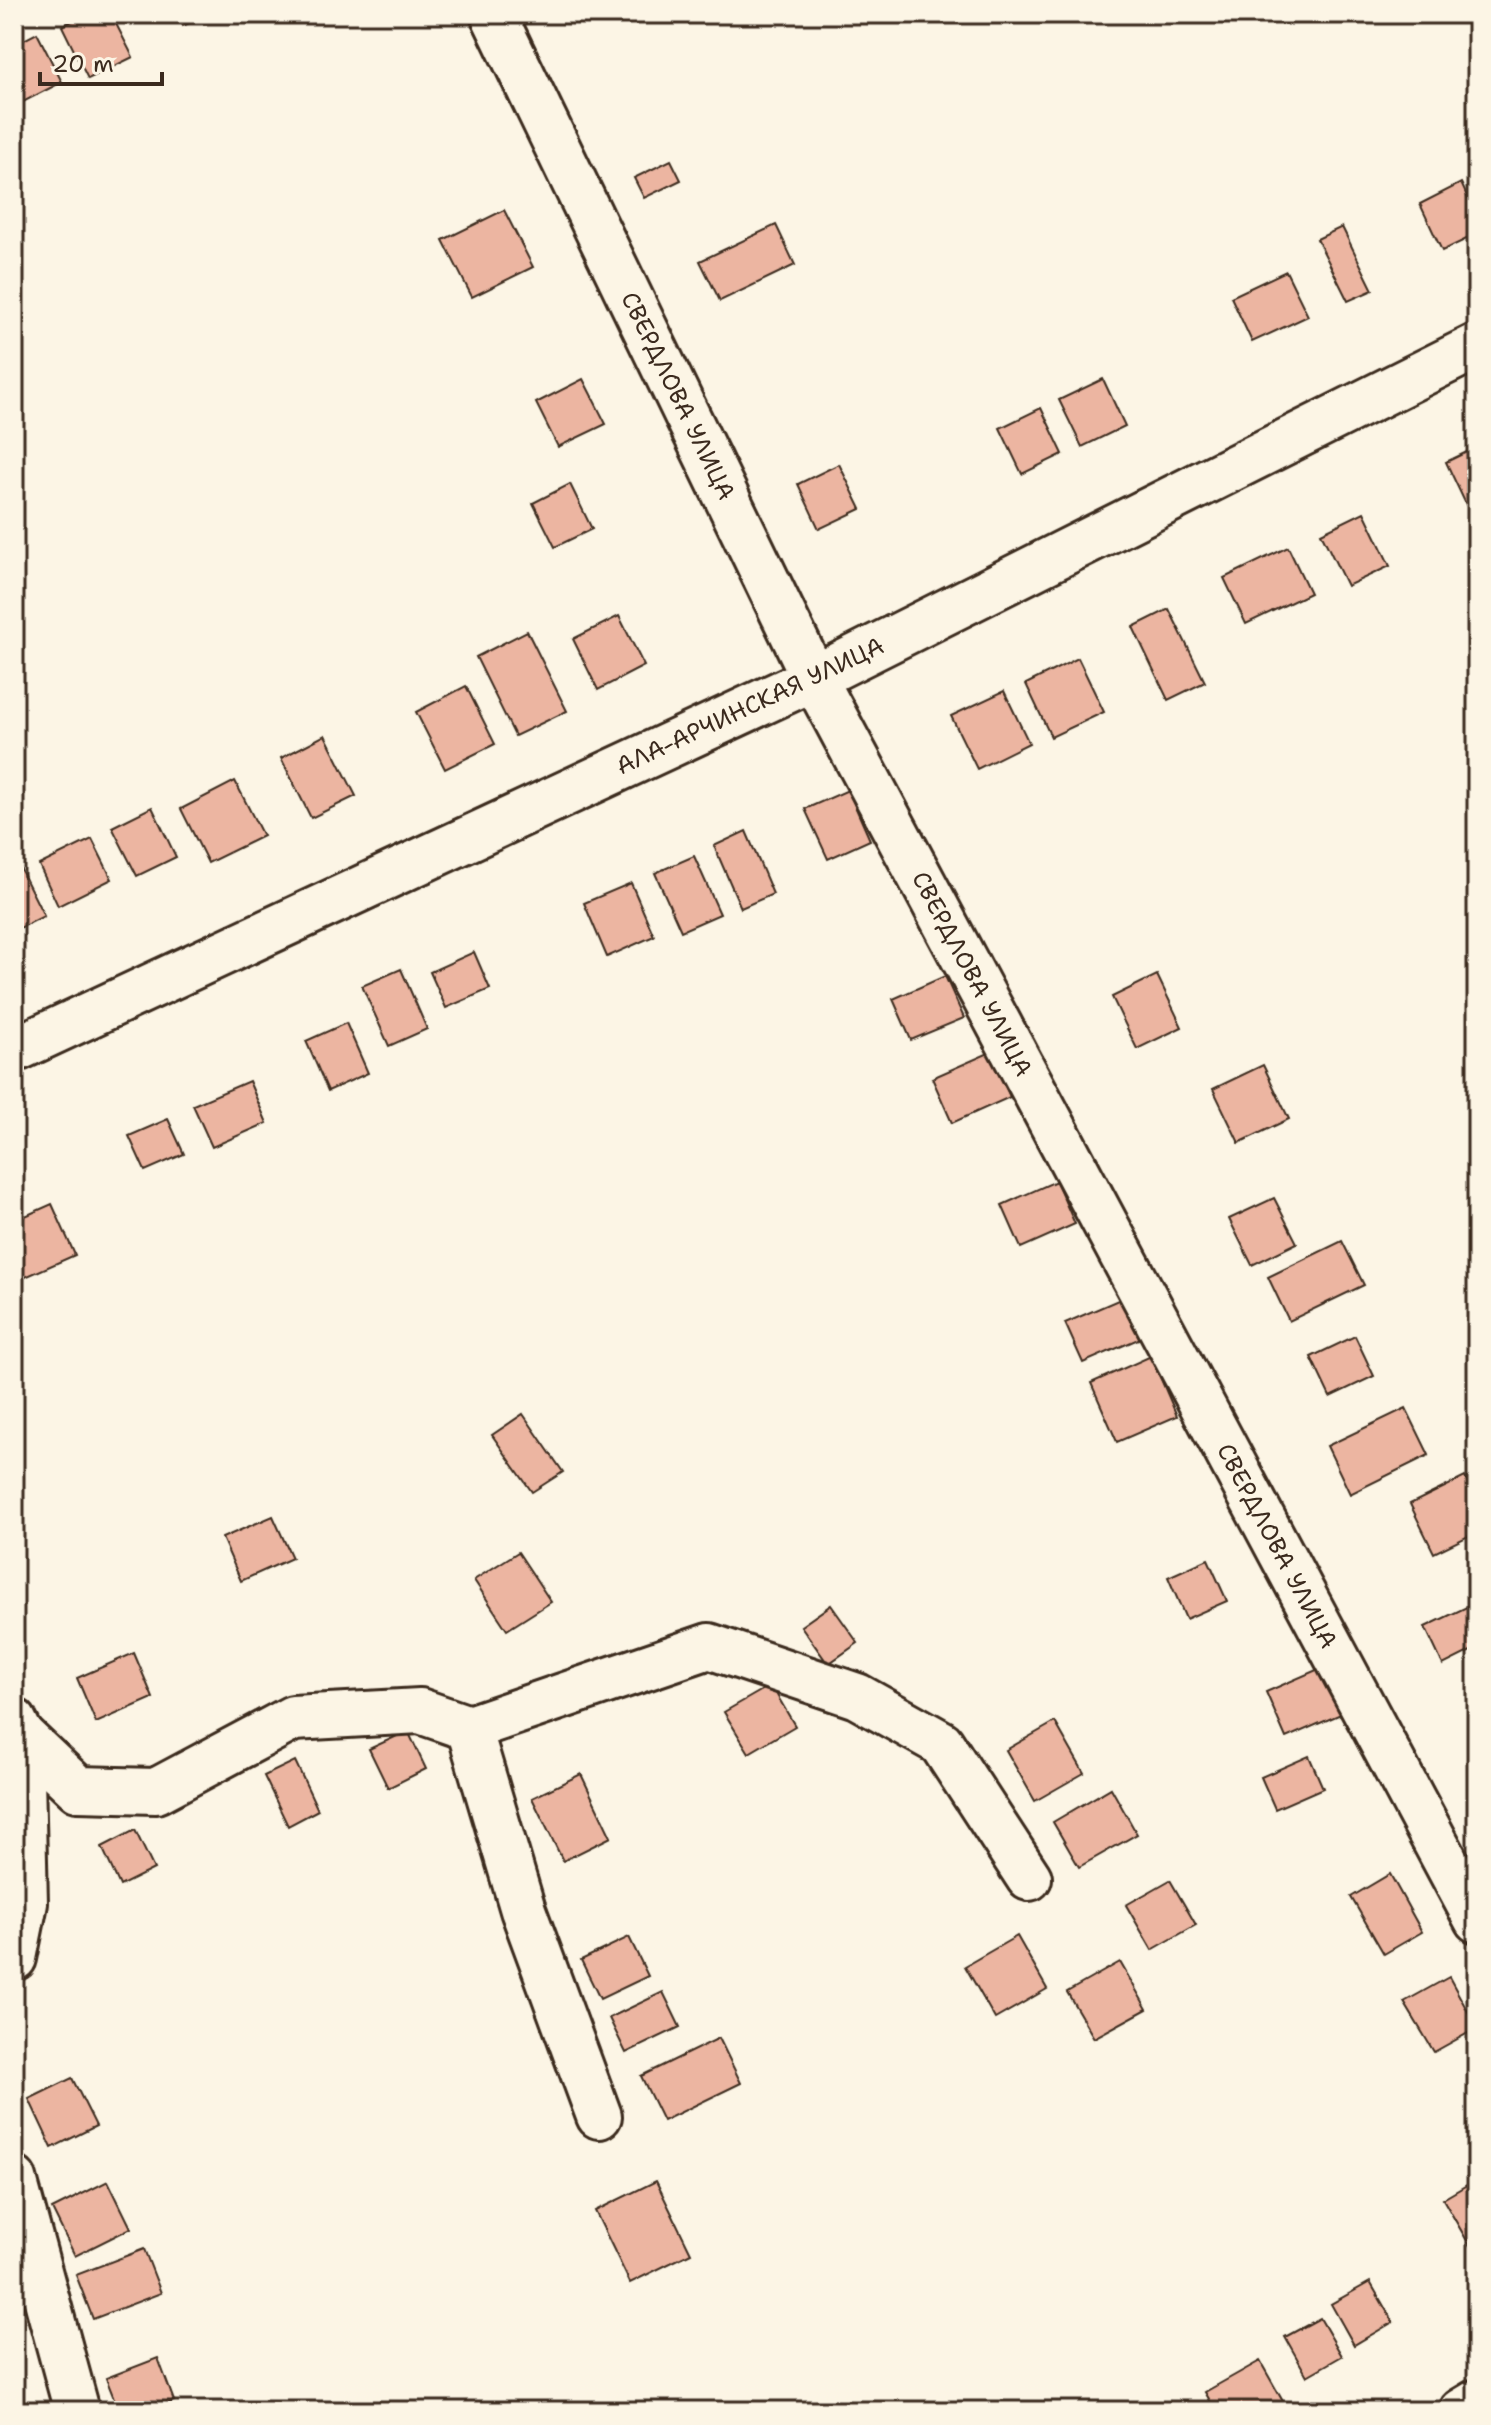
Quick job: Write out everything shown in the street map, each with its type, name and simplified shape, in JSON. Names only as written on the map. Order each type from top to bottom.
[{"type":"street","name":"СВЕРДЛОВА УЛИЦА","points":[[493,14],[814,678],[1477,1920]]},
{"type":"street","name":"АЛА-АРЧИНСКАЯ УЛИЦА","points":[[14,1050],[814,678],[1477,346]]},
{"type":"street","points":[[17,1728],[78,1789],[156,1791],[293,1718],[420,1711],[469,1728],[709,1646],[857,1696],[941,1743],[1029,1878]]},
{"type":"street","points":[[14,1958],[25,1903],[17,1728]]},
{"type":"street","points":[[469,1728],[523,1910],[599,2116]]},
{"type":"street","points":[[14,2179],[77,2411]]},
{"type":"street","points":[[1462,2411],[1477,2402]]},
{"type":"building","points":[[86,14],[111,14],[133,57],[88,79],[62,26]]},
{"type":"building","points":[[177,14],[208,14],[183,26]]},
{"type":"building","points":[[37,33],[62,82],[23,102],[14,85],[14,45]]},
{"type":"building","points":[[671,160],[681,180],[644,198],[634,178]]},
{"type":"building","points":[[1461,183],[1477,218],[1477,234],[1442,251],[1420,204]]},
{"type":"building","points":[[504,210],[533,267],[472,297],[443,240]]},
{"type":"building","points":[[776,225],[795,265],[720,301],[700,261]]},
{"type":"building","points":[[1342,227],[1373,290],[1348,301],[1317,239]]},
{"type":"building","points":[[1286,271],[1308,316],[1252,342],[1231,297]]},
{"type":"building","points":[[583,379],[606,424],[558,447],[536,403]]},
{"type":"building","points":[[1103,379],[1125,426],[1082,447],[1059,400]]},
{"type":"building","points":[[1041,408],[1063,454],[1022,474],[1000,428]]},
{"type":"building","points":[[1477,447],[1477,512],[1471,515],[1446,462]]},
{"type":"building","points":[[839,464],[861,509],[819,529],[798,484]]},
{"type":"building","points":[[570,484],[592,529],[555,547],[533,503]]},
{"type":"building","points":[[1364,512],[1390,566],[1347,586],[1321,533]]},
{"type":"building","points":[[1288,547],[1310,593],[1246,624],[1224,578]]},
{"type":"building","points":[[1169,609],[1205,682],[1168,700],[1133,627]]},
{"type":"building","points":[[619,616],[644,666],[598,690],[573,639]]},
{"type":"building","points":[[527,631],[567,711],[515,736],[476,657]]},
{"type":"building","points":[[1078,658],[1104,712],[1051,737],[1026,684]]},
{"type":"building","points":[[466,686],[495,744],[445,769],[416,712]]},
{"type":"building","points":[[1004,691],[1029,743],[977,769],[951,716]]},
{"type":"building","points":[[325,735],[356,796],[311,818],[281,758]]},
{"type":"building","points":[[235,781],[263,836],[208,863],[181,809]]},
{"type":"building","points":[[848,790],[870,840],[828,859],[805,809]]},
{"type":"building","points":[[152,807],[176,857],[137,876],[112,827]]},
{"type":"building","points":[[746,831],[773,894],[741,908],[714,846]]},
{"type":"building","points":[[92,839],[112,879],[58,906],[39,865]]},
{"type":"building","points":[[14,856],[44,916],[14,931]]},
{"type":"building","points":[[694,856],[720,914],[681,931],[655,873]]},
{"type":"building","points":[[631,883],[654,936],[607,957],[584,903]]},
{"type":"building","points":[[474,952],[490,989],[446,1008],[430,972]]},
{"type":"building","points":[[401,969],[427,1029],[389,1046],[362,986]]},
{"type":"building","points":[[1157,975],[1182,1027],[1137,1049],[1112,997]]},
{"type":"building","points":[[945,976],[964,1018],[911,1040],[893,999]]},
{"type":"building","points":[[346,1023],[368,1073],[328,1091],[306,1041]]},
{"type":"building","points":[[991,1052],[1010,1097],[952,1123],[932,1078]]},
{"type":"building","points":[[1263,1065],[1289,1119],[1239,1143],[1213,1089]]},
{"type":"building","points":[[249,1081],[267,1123],[212,1147],[193,1105]]},
{"type":"building","points":[[168,1119],[184,1154],[145,1171],[129,1136]]},
{"type":"building","points":[[1056,1181],[1075,1224],[1021,1248],[1002,1205]]},
{"type":"building","points":[[1274,1198],[1297,1243],[1252,1265],[1229,1219]]},
{"type":"building","points":[[52,1204],[75,1255],[14,1282],[14,1221]]},
{"type":"building","points":[[1342,1241],[1364,1285],[1289,1321],[1268,1277]]},
{"type":"building","points":[[1125,1297],[1143,1337],[1083,1363],[1065,1323]]},
{"type":"building","points":[[1355,1336],[1374,1376],[1330,1397],[1311,1357]]},
{"type":"building","points":[[1151,1356],[1177,1416],[1117,1442],[1091,1383]]},
{"type":"building","points":[[1406,1408],[1429,1455],[1350,1494],[1327,1446]]},
{"type":"building","points":[[523,1414],[563,1472],[532,1492],[492,1435]]},
{"type":"building","points":[[14,1458],[23,1477],[14,1481]]},
{"type":"building","points":[[1465,1477],[1477,1502],[1477,1532],[1434,1553],[1410,1504]]},
{"type":"building","points":[[273,1516],[292,1558],[241,1581],[222,1538]]},
{"type":"building","points":[[518,1552],[551,1602],[507,1630],[474,1580]]},
{"type":"building","points":[[1208,1559],[1227,1601],[1186,1619],[1168,1577]]},
{"type":"building","points":[[1477,1602],[1477,1648],[1443,1665],[1425,1627]]},
{"type":"building","points":[[831,1605],[858,1643],[828,1664],[801,1626]]},
{"type":"building","points":[[134,1653],[153,1698],[96,1723],[77,1678]]},
{"type":"building","points":[[1321,1668],[1341,1714],[1286,1738],[1266,1692]]},
{"type":"building","points":[[771,1685],[795,1726],[749,1753],[724,1712]]},
{"type":"building","points":[[1055,1722],[1084,1773],[1035,1801],[1006,1750]]},
{"type":"building","points":[[408,1731],[426,1769],[388,1788],[369,1749]]},
{"type":"building","points":[[1309,1756],[1323,1788],[1275,1809],[1261,1777]]},
{"type":"building","points":[[295,1761],[318,1810],[288,1826],[264,1776]]},
{"type":"building","points":[[581,1774],[611,1837],[563,1861],[532,1798]]},
{"type":"building","points":[[1111,1788],[1137,1834],[1079,1867],[1053,1822]]},
{"type":"building","points":[[135,1830],[154,1869],[120,1886],[102,1847]]},
{"type":"building","points":[[1390,1874],[1422,1932],[1384,1954],[1351,1897]]},
{"type":"building","points":[[1170,1880],[1196,1925],[1152,1950],[1126,1905]]},
{"type":"building","points":[[1017,1936],[1047,1989],[995,2019],[965,1966]]},
{"type":"building","points":[[629,1937],[648,1976],[600,1999],[581,1960]]},
{"type":"building","points":[[1120,1962],[1147,2009],[1094,2038],[1067,1992]]},
{"type":"building","points":[[1449,1977],[1477,2028],[1434,2052],[1404,2002]]},
{"type":"building","points":[[663,1992],[680,2027],[626,2053],[609,2018]]},
{"type":"building","points":[[719,2038],[741,2083],[663,2121],[641,2076]]},
{"type":"building","points":[[72,2078],[96,2126],[52,2148],[29,2099]]},
{"type":"building","points":[[1477,2179],[1477,2258],[1443,2199]]},
{"type":"building","points":[[108,2181],[131,2228],[75,2256],[52,2209]]},
{"type":"building","points":[[656,2181],[691,2253],[630,2283],[595,2211]]},
{"type":"building","points":[[144,2249],[161,2293],[93,2319],[76,2275]]},
{"type":"building","points":[[1370,2282],[1393,2322],[1354,2345],[1331,2304]]},
{"type":"building","points":[[1320,2318],[1342,2356],[1307,2376],[1285,2337]]},
{"type":"building","points":[[158,2358],[174,2401],[148,2411],[119,2411],[106,2378]]},
{"type":"building","points":[[1260,2361],[1285,2405],[1275,2411],[1216,2411],[1205,2392]]}]
